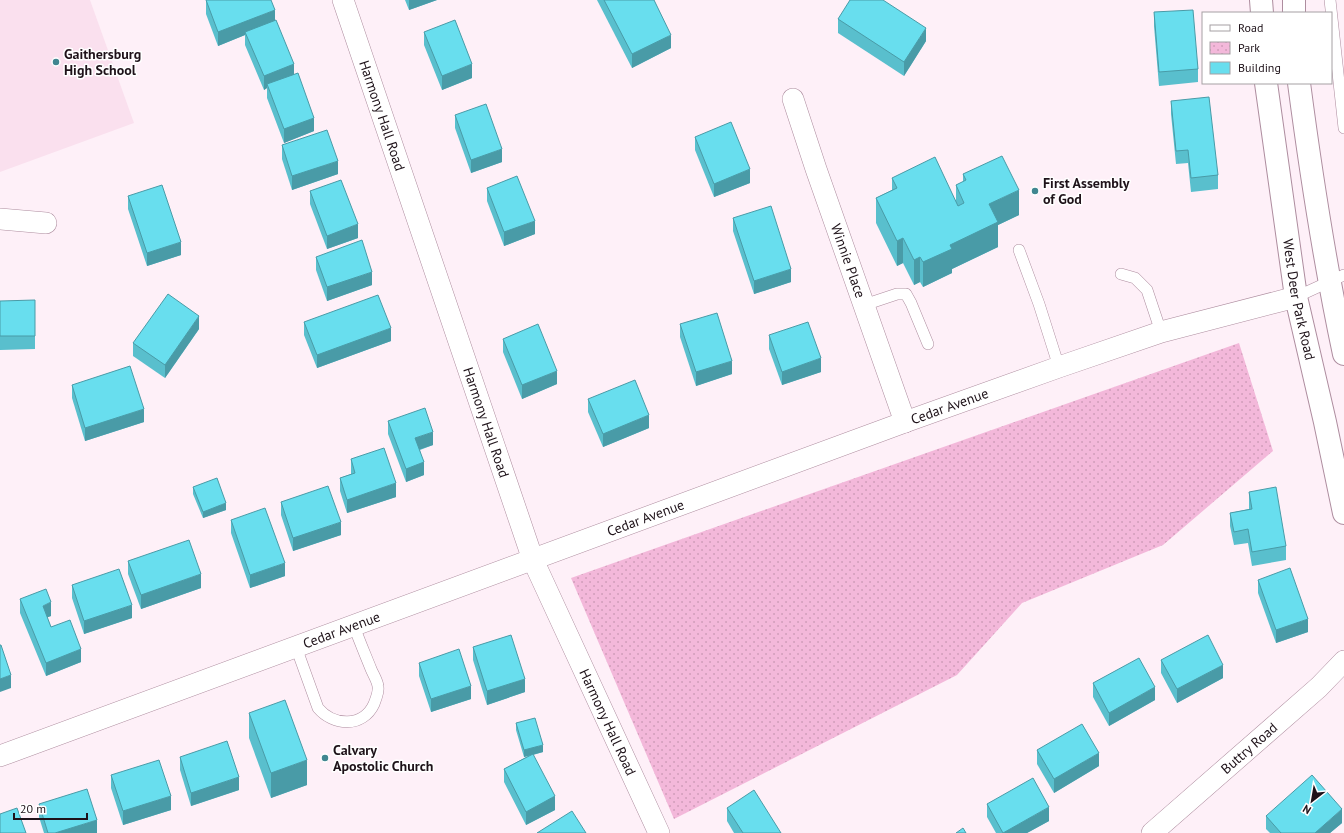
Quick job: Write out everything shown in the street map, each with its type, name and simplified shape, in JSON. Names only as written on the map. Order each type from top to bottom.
[{"type":"street","name":"Harmony Hall Road","points":[[343,0],[533,560],[659,833]]},
{"type":"street","points":[[1261,0],[1262,12]]},
{"type":"street","points":[[1294,0],[1294,12]]},
{"type":"street","name":"West Deer Park Road","points":[[1266,84],[1296,297],[1344,513]]},
{"type":"street","points":[[1299,84],[1307,148],[1336,279],[1344,354]]},
{"type":"street","name":"Winnie Place","points":[[793,99],[816,169],[905,422]]},
{"type":"street","points":[[0,219],[46,223]]},
{"type":"street","name":"Cedar Avenue","points":[[0,756],[905,422],[1059,367],[1161,332],[1296,297]]},
{"type":"street","name":"Buttry Road","points":[[1152,833],[1319,687],[1344,661]]},
{"type":"lane","points":[[1330,0],[1331,12]]},
{"type":"lane","points":[[1332,18],[1344,128]]},
{"type":"lane","points":[[1019,250],[1039,304],[1059,367]]},
{"type":"lane","points":[[1121,274],[1135,278],[1147,290],[1161,332]]},
{"type":"lane","points":[[1296,297],[1336,279]]},
{"type":"lane","points":[[864,305],[897,294],[906,294],[928,344]]},
{"type":"lane","points":[[296,647],[318,708],[323,714],[337,721],[355,721],[368,712],[373,706],[376,699],[378,686],[354,626]]},
{"type":"shaded area","name":"Gaithersburg High School","points":[[0,0],[90,0],[134,123],[0,172]]},
{"type":"green space","points":[[1239,343],[1273,451],[1163,545],[1022,603],[957,675],[674,819],[571,578]]},
{"type":"building","points":[[206,0],[271,0],[275,10],[218,32]]},
{"type":"building","points":[[604,0],[654,0],[671,35],[632,54]]},
{"type":"building","points":[[850,0],[883,0],[926,28],[904,62],[838,19]]},
{"type":"building","points":[[1193,10],[1198,69],[1159,72],[1154,12]]},
{"type":"building","points":[[276,20],[294,64],[264,76],[245,32]]},
{"type":"building","points":[[455,20],[472,64],[442,76],[424,32]]},
{"type":"building","points":[[298,73],[314,118],[284,129],[267,84]]},
{"type":"building","points":[[1209,97],[1218,175],[1191,178],[1188,150],[1176,151],[1171,101]]},
{"type":"building","points":[[486,104],[502,149],[471,160],[455,115]]},
{"type":"building","points":[[731,122],[750,169],[714,184],[695,137]]},
{"type":"building","points":[[327,130],[338,161],[292,176],[282,145]]},
{"type":"building","points":[[1002,156],[1019,190],[989,204],[998,222],[950,245],[952,249],[923,262],[920,257],[914,260],[903,238],[897,241],[876,198],[897,188],[892,178],[935,157],[958,206],[964,203],[956,185],[966,180],[963,174]]},
{"type":"building","points":[[517,176],[535,221],[504,232],[487,188]]},
{"type":"building","points":[[341,180],[358,224],[327,236],[310,191]]},
{"type":"building","points":[[162,185],[181,242],[147,253],[128,196]]},
{"type":"building","points":[[771,206],[791,269],[754,281],[733,218]]},
{"type":"building","points":[[362,240],[372,272],[327,287],[316,257]]},
{"type":"building","points":[[168,294],[199,316],[165,365],[133,343]]},
{"type":"building","points":[[378,295],[391,328],[317,355],[304,322]]},
{"type":"building","points":[[35,300],[35,336],[0,336],[0,301]]},
{"type":"building","points":[[717,313],[732,361],[696,372],[680,324]]},
{"type":"building","points":[[808,322],[821,358],[782,372],[769,335]]},
{"type":"building","points":[[538,324],[557,371],[522,385],[503,339]]},
{"type":"building","points":[[130,366],[144,409],[85,428],[72,385]]},
{"type":"building","points":[[635,380],[649,415],[603,434],[588,399]]},
{"type":"building","points":[[425,408],[433,432],[415,438],[424,462],[406,469],[388,421]]},
{"type":"building","points":[[384,448],[396,483],[347,500],[340,478],[355,473],[351,459]]},
{"type":"building","points":[[217,478],[226,503],[203,512],[193,487]]},
{"type":"building","points":[[328,486],[341,522],[293,538],[281,502]]},
{"type":"building","points":[[1276,487],[1286,546],[1252,552],[1248,529],[1234,532],[1230,513],[1252,509],[1249,492]]},
{"type":"building","points":[[265,508],[285,563],[250,575],[231,520]]},
{"type":"building","points":[[189,540],[201,574],[141,595],[128,561]]},
{"type":"building","points":[[1290,568],[1308,619],[1276,630],[1258,580]]},
{"type":"building","points":[[119,569],[132,605],[84,621],[72,585]]},
{"type":"building","points":[[46,589],[51,602],[43,606],[51,627],[70,620],[81,649],[46,663],[20,599]]},
{"type":"building","points":[[511,635],[525,679],[487,691],[473,647]]},
{"type":"building","points":[[1208,635],[1223,665],[1177,689],[1161,660]]},
{"type":"building","points":[[0,645],[11,675],[0,679]]},
{"type":"building","points":[[459,649],[471,686],[431,699],[419,663]]},
{"type":"building","points":[[1139,658],[1155,687],[1109,713],[1093,683]]},
{"type":"building","points":[[285,700],[307,760],[271,773],[249,713]]},
{"type":"building","points":[[535,718],[543,745],[524,750],[516,723]]},
{"type":"building","points":[[1082,724],[1099,753],[1054,779],[1037,750]]},
{"type":"building","points":[[227,741],[239,777],[191,793],[180,757]]},
{"type":"building","points":[[533,754],[555,796],[526,812],[504,769]]},
{"type":"building","points":[[159,760],[171,796],[123,811],[111,775]]},
{"type":"building","points":[[1312,775],[1342,809],[1315,833],[1281,833],[1266,816]]},
{"type":"building","points":[[1033,778],[1049,807],[1003,833],[987,804]]},
{"type":"building","points":[[87,789],[97,820],[55,833],[48,833],[39,804]]},
{"type":"building","points":[[754,790],[781,833],[743,833],[727,808]]},
{"type":"building","points":[[17,808],[26,833],[0,833],[0,814]]},
{"type":"building","points":[[572,811],[586,833],[537,833]]},
{"type":"building","points":[[963,828],[966,833],[956,833]]},
{"type":"place","name":"Gaithersburg High School","points":[[56,62]]},
{"type":"place","name":"First Assembly of God","points":[[1035,191]]},
{"type":"place","name":"Calvary Apostolic Church","points":[[325,758]]}]
